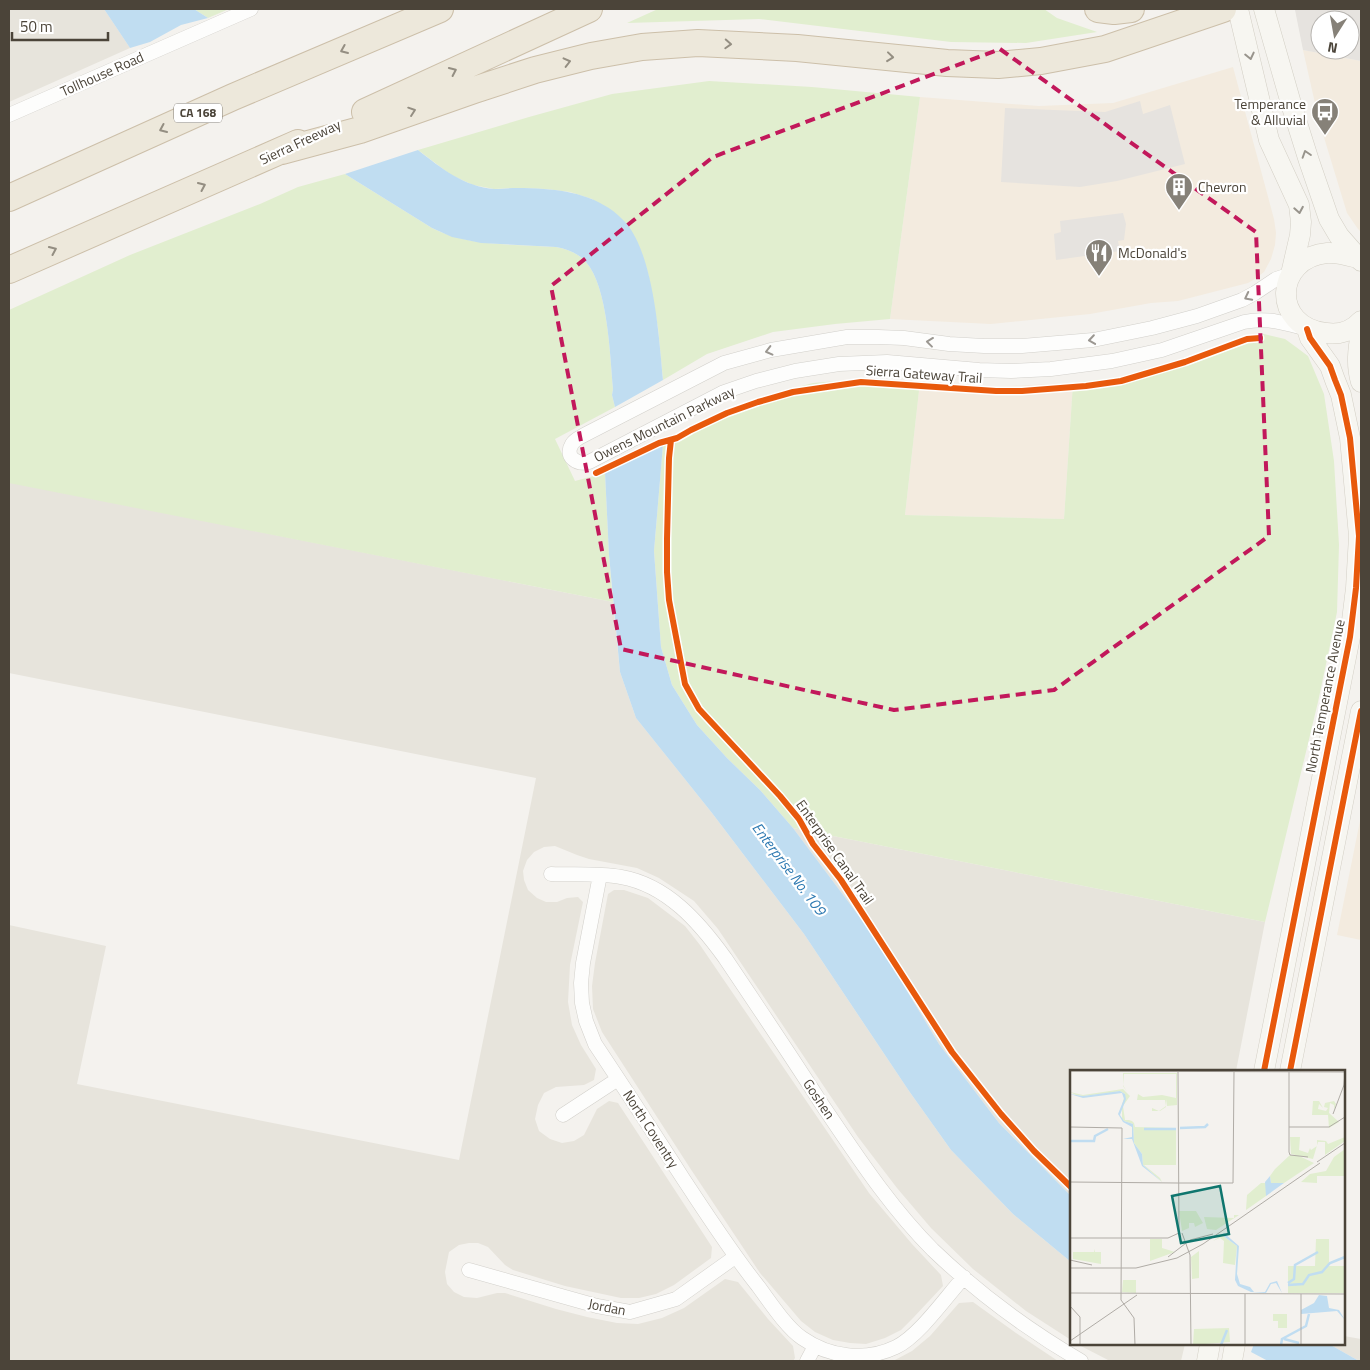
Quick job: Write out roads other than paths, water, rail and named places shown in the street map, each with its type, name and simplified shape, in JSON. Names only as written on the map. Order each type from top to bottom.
[{"type":"highway","points":[[388,31],[422,9]]},
{"type":"highway","name":"CA 168","points":[[9,198],[233,97],[440,9]]},
{"type":"highway","name":"Sierra Freeway","points":[[9,270],[282,151],[589,9]]},
{"type":"highway","points":[[1098,9],[1114,11],[1131,9]]},
{"type":"highway","points":[[282,151],[360,130],[535,70],[591,56],[642,48],[698,43],[797,48],[947,63],[998,65],[1041,61],[1105,49],[1223,9]]},
{"type":"main road","points":[[1238,9],[1269,140],[1299,205],[1300,235],[1291,274]]},
{"type":"main road","points":[[1264,9],[1294,116],[1329,219],[1339,236],[1361,260]]},
{"type":"main road","points":[[1291,274],[1313,256],[1321,254],[1339,254],[1361,260]]},
{"type":"main road","name":"North Temperance Avenue","points":[[1264,1070],[1350,637],[1355,600],[1359,536],[1350,438],[1341,395],[1330,366],[1310,338],[1308,329],[1297,322],[1287,304],[1286,291],[1291,274]]},
{"type":"main road","points":[[1308,329],[1325,333],[1340,333],[1356,327],[1361,322]]},
{"type":"main road","points":[[1361,332],[1357,361],[1361,382]]},
{"type":"main road","points":[[1351,763],[1344,752],[1343,746],[1358,648],[1355,600]]},
{"type":"main road","points":[[1290,1070],[1361,711]]},
{"type":"main road","points":[[1207,1361],[1210,1345]]},
{"type":"main road","points":[[1232,1361],[1235,1345]]},
{"type":"street","name":"Tollhouse Road","points":[[9,115],[251,9]]},
{"type":"street","name":"Owens Mountain Parkway","points":[[1291,274],[1276,279],[1242,300],[1198,316],[1093,340],[1022,346],[984,346],[904,338],[855,337],[818,341],[771,350],[724,364],[586,434],[572,444],[571,457],[578,463],[589,462],[724,392],[795,371],[839,364],[887,362],[978,370],[1051,369],[1137,356],[1183,343],[1235,324],[1254,320],[1280,321],[1308,329]]},
{"type":"street","name":"Goshen","points":[[551,874],[621,877],[647,885],[672,899],[691,916],[708,934],[725,958],[858,1159],[894,1206],[933,1249],[964,1277],[1034,1332],[1081,1361]]},
{"type":"street","name":"North Coventry","points":[[600,876],[583,962],[581,983],[582,1003],[586,1021],[595,1044],[735,1257],[783,1318],[800,1336],[815,1346],[836,1354],[857,1356],[876,1354],[896,1347],[910,1338],[964,1277]]},
{"type":"street","points":[[563,1115],[618,1079]]},
{"type":"street","name":"Jordan","points":[[470,1270],[597,1306],[630,1312],[676,1299],[735,1257]]},
{"type":"street","points":[[807,1361],[815,1346]]},
{"type":"water","points":[[104,9],[194,9],[208,18],[181,25],[150,42],[130,48]]},
{"type":"water","points":[[418,150],[454,176],[473,185],[495,189],[534,188],[578,194],[599,202],[618,215],[635,237],[649,276],[657,320],[663,380],[615,407],[612,395],[607,322],[599,288],[586,262],[576,254],[556,247],[481,243],[452,237],[432,228],[345,174]]},
{"type":"water","name":"Enterprise No. 109","points":[[663,445],[654,551],[661,647],[672,685],[697,725],[760,790],[793,828],[874,936],[939,1044],[999,1123],[1070,1195],[1070,1261],[1013,1214],[951,1150],[909,1091],[804,934],[712,813],[636,718],[620,672],[609,555],[605,473]]},
{"type":"water","points":[[1254,1345],[1331,1345],[1359,1361],[1268,1361],[1251,1352]]},
{"type":"place","name":"Temperance & Alluvial","points":[[1325,136]]},
{"type":"place","name":"Chevron","points":[[1179,211]]},
{"type":"place","name":"McDonald's","points":[[1099,277]]}]
